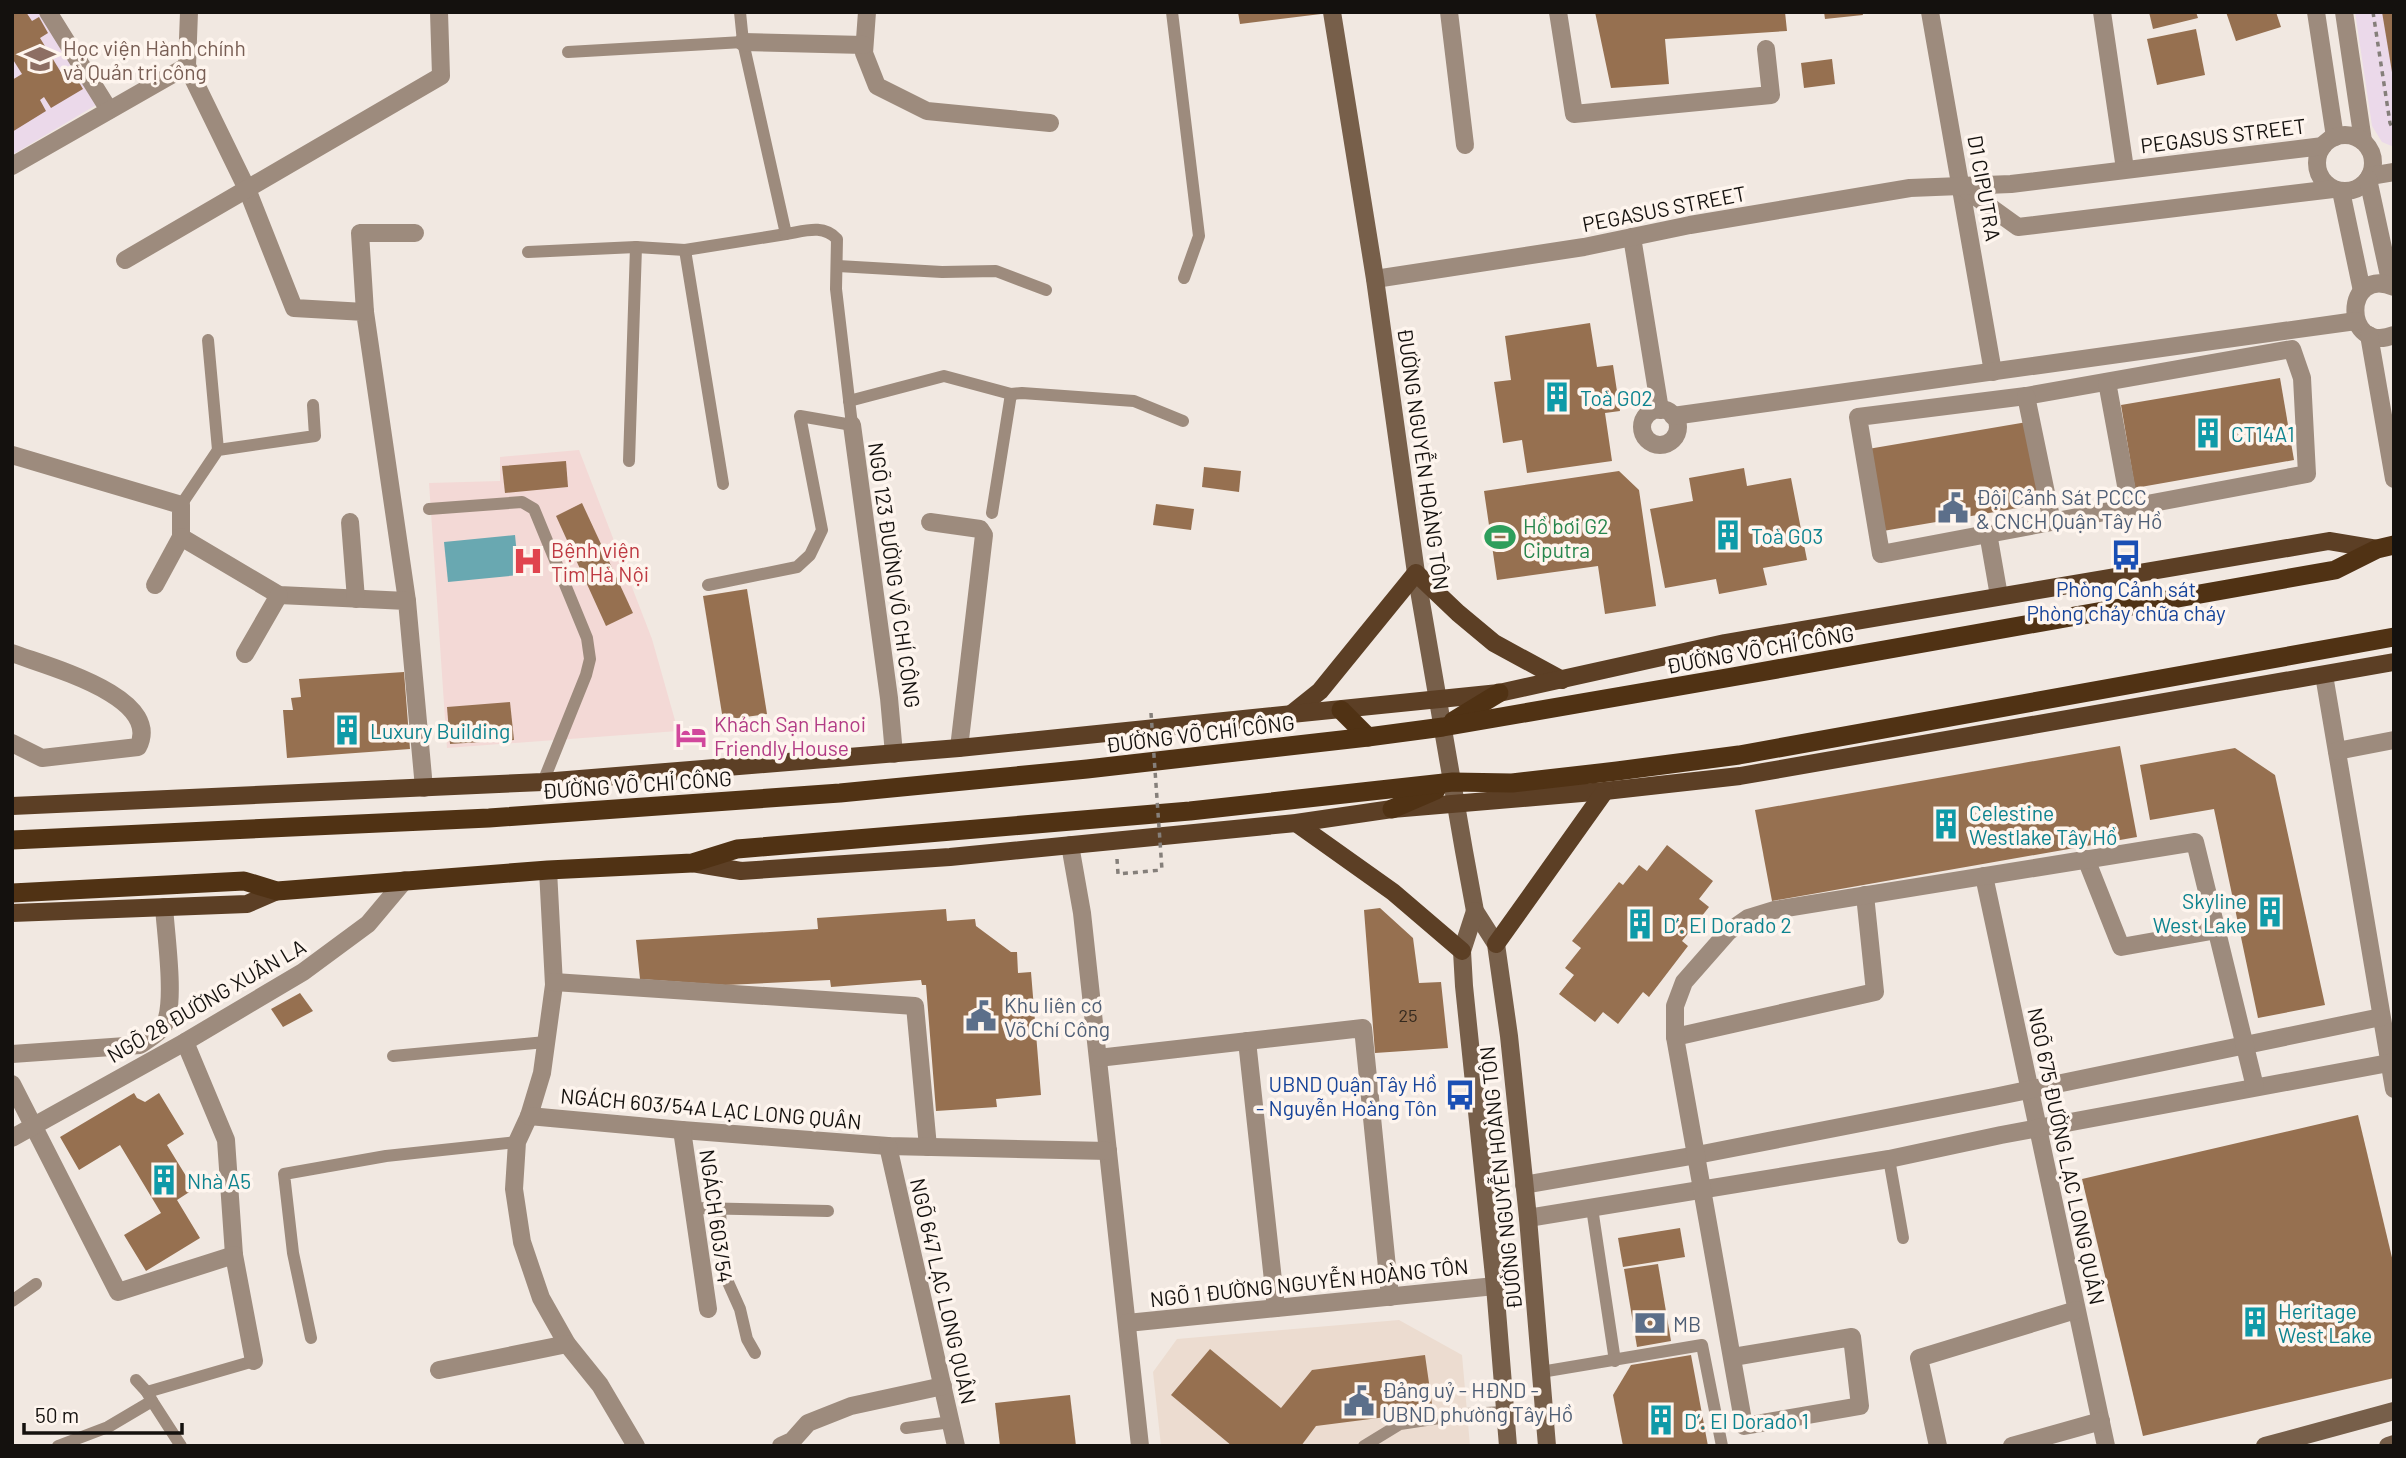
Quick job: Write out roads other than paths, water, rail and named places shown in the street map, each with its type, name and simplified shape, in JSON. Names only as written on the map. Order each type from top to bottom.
[{"type":"highway","name":"ĐƯỜNG VÕ CHÍ CÔNG","points":[[12,840],[489,818],[840,793],[1368,737],[1443,727],[2335,570],[2385,547]]},
{"type":"highway","points":[[12,893],[244,881],[277,891],[548,870],[692,863],[737,849],[1189,811],[1453,782],[1524,790],[1739,755],[2394,637]]},
{"type":"highway","points":[[1443,727],[1499,693]]},
{"type":"highway","points":[[1341,710],[1368,737]]},
{"type":"highway","points":[[1392,809],[1453,782]]},
{"type":"main road","name":"ĐƯỜNG NGUYỄN HOÀNG TÔN","points":[[1332,12],[1375,279],[1416,573],[1456,804],[1475,911],[1496,944],[1509,1036],[1528,1218],[1547,1446]]},
{"type":"main road","name":"ĐƯỜNG VÕ CHÍ CÔNG","points":[[12,806],[543,782],[959,748],[1499,693],[1725,643],[2329,541],[2385,547]]},
{"type":"main road","points":[[1290,715],[1320,691],[1416,573],[1494,643],[1562,680]]},
{"type":"main road","points":[[692,863],[741,871],[950,857],[1456,804],[1524,790],[1605,791],[1740,776],[2394,662]]},
{"type":"main road","points":[[1496,944],[1605,791]]},
{"type":"main road","points":[[1296,822],[1393,892],[1462,951]]},
{"type":"main road","points":[[12,913],[247,904],[277,891]]},
{"type":"main road","name":"ĐƯỜNG NGUYỄN HOÀNG TÔN","points":[[1475,911],[1462,951],[1464,986],[1495,1286],[1508,1446]]},
{"type":"main road","points":[[2265,1446],[2394,1410]]},
{"type":"main road","points":[[2388,1446],[2394,1444]]},
{"type":"street","points":[[48,12],[109,110]]},
{"type":"street","points":[[189,12],[187,65],[247,189],[294,308],[365,312]]},
{"type":"street","points":[[125,260],[441,76],[439,12]]},
{"type":"street","points":[[867,12],[863,53],[877,86],[927,111],[1050,123]]},
{"type":"street","points":[[1449,12],[1465,145]]},
{"type":"street","points":[[1558,12],[1574,114],[1771,95],[1766,49]]},
{"type":"street","name":"D1 CIPUTRA","points":[[1930,12],[1993,372]]},
{"type":"street","points":[[2102,12],[2125,169]]},
{"type":"street","points":[[2316,12],[2329,141]]},
{"type":"street","points":[[2344,12],[2362,141]]},
{"type":"street","points":[[743,42],[864,45]]},
{"type":"street","points":[[12,166],[187,65]]},
{"type":"street","points":[[2362,291],[2337,190],[2322,179],[2317,166],[2317,159],[2329,141],[2347,135],[2362,141],[2370,150],[2373,160],[2369,178],[2392,286],[2381,283],[2370,285],[2362,291],[2355,302],[2356,321],[2369,335],[2385,338],[2394,335]]},
{"type":"street","name":"PEGASUS STREET","points":[[1375,279],[1910,188],[2011,184],[2329,141]]},
{"type":"street","points":[[1961,186],[2018,227],[2359,188],[2369,178],[2394,172]]},
{"type":"street","points":[[415,233],[360,233],[365,312],[407,601],[424,788]]},
{"type":"street","points":[[1632,237],[1667,413],[1993,372],[2356,321]]},
{"type":"street","points":[[2369,335],[2394,479]]},
{"type":"street","points":[[2292,349],[2302,378],[2307,474],[1881,554],[1858,417],[2026,397],[2107,382],[2292,349]]},
{"type":"street","points":[[2107,382],[2130,506]]},
{"type":"street","points":[[2026,397],[2052,522]]},
{"type":"street","name":"NGÕ 123 ĐƯỜNG VÕ CHÍ CÔNG","points":[[852,425],[889,698],[894,754]]},
{"type":"street","points":[[12,455],[181,505],[181,537],[155,585]]},
{"type":"street","points":[[349,522],[356,598]]},
{"type":"street","points":[[930,522],[980,529],[984,535],[959,748]]},
{"type":"street","points":[[1988,533],[1999,596]]},
{"type":"street","points":[[181,537],[279,595],[407,601]]},
{"type":"street","points":[[246,654],[279,595]]},
{"type":"street","points":[[12,653],[93,684],[119,698],[139,718],[142,740],[138,747],[42,758],[12,743]]},
{"type":"street","points":[[2324,675],[2381,1017],[2392,1063],[2394,1089]]},
{"type":"street","points":[[2337,751],[2394,740]]},
{"type":"street","points":[[1732,1357],[1852,1338],[1860,1406],[1744,1426],[1675,1037],[1675,1006],[1684,982],[1728,932],[1748,918],[1774,910],[2194,842],[2255,1087]]},
{"type":"street","points":[[1070,845],[1082,913],[1140,1446]]},
{"type":"street","points":[[2086,859],[2121,947],[2217,930]]},
{"type":"street","points":[[548,870],[554,982],[542,1073],[529,1116],[517,1142],[514,1189],[522,1242],[541,1298],[567,1344],[600,1385],[636,1446]]},
{"type":"street","name":"NGÕ 675 ĐƯỜNG LẠC LONG QUÂN","points":[[1984,876],[2106,1446]]},
{"type":"street","name":"NGÕ 28 ĐƯỜNG XUÂN LA","points":[[12,1138],[303,972],[368,924],[405,880]]},
{"type":"street","points":[[1675,1037],[1875,992],[1865,895]]},
{"type":"street","points":[[12,1054],[140,1045],[157,1034],[167,1020],[168,1007],[164,907]]},
{"type":"street","points":[[554,982],[915,1006],[928,1147]]},
{"type":"street","points":[[1524,1185],[1697,1155],[2029,1090],[2381,1017]]},
{"type":"street","points":[[1098,1058],[1363,1028],[1391,1297]]},
{"type":"street","points":[[1247,1041],[1276,1308]]},
{"type":"street","points":[[184,1042],[226,1140],[234,1255],[254,1362]]},
{"type":"street","points":[[1528,1218],[1889,1159],[2037,1128],[2392,1063]]},
{"type":"street","points":[[12,1084],[118,1292],[234,1255]]},
{"type":"street","name":"NGÁCH 603/54A LẠC LONG QUÂN","points":[[529,1116],[888,1146],[1108,1151]]},
{"type":"street","name":"NGÁCH 603/54","points":[[682,1130],[708,1309]]},
{"type":"street","name":"NGÕ 647 LẠC LONG QUÂN","points":[[888,1146],[956,1446]]},
{"type":"street","name":"NGÕ 1 ĐƯỜNG NGUYỄN HOÀNG TÔN","points":[[1127,1323],[1495,1286]]},
{"type":"street","points":[[1938,1446],[1919,1357],[2076,1310]]},
{"type":"street","points":[[439,1370],[567,1344]]},
{"type":"street","points":[[781,1446],[792,1441],[808,1423],[851,1406],[943,1386]]},
{"type":"street","points":[[2011,1446],[2101,1422]]},
{"type":"lane","points":[[528,252],[636,247],[685,250],[786,234],[743,42],[740,12]]},
{"type":"lane","points":[[1172,12],[1199,236],[1184,278]]},
{"type":"lane","points":[[568,52],[743,42]]},
{"type":"lane","name":"NGÕ 123 ĐƯỜNG VÕ CHÍ CÔNG","points":[[786,234],[820,229],[830,231],[837,239],[836,289],[852,425]]},
{"type":"lane","points":[[629,461],[636,247]]},
{"type":"lane","points":[[685,250],[723,484]]},
{"type":"lane","points":[[838,266],[942,272],[996,271],[1046,290]]},
{"type":"lane","points":[[181,505],[218,450],[208,340]]},
{"type":"lane","points":[[849,401],[944,376],[1011,394],[1134,401],[1183,421]]},
{"type":"lane","points":[[992,513],[1011,394]]},
{"type":"lane","points":[[218,450],[315,436],[313,405]]},
{"type":"lane","points":[[708,585],[797,566],[810,555],[822,530],[800,416],[852,425]]},
{"type":"lane","points":[[429,509],[522,502],[534,509],[587,638],[590,659],[543,782]]},
{"type":"lane","points":[[393,1056],[546,1042]]},
{"type":"lane","points":[[311,1338],[293,1253],[284,1174],[386,1156],[517,1142]]},
{"type":"lane","points":[[1889,1159],[1903,1238]]},
{"type":"lane","points":[[693,1208],[828,1211]]},
{"type":"lane","points":[[1592,1208],[1615,1361]]},
{"type":"lane","points":[[720,1209],[723,1271],[740,1309],[747,1339],[755,1353]]},
{"type":"lane","points":[[12,1301],[36,1284]]},
{"type":"lane","points":[[1541,1372],[1702,1345],[1722,1446]]},
{"type":"lane","points":[[58,1446],[108,1427],[150,1397],[254,1362]]},
{"type":"lane","points":[[136,1380],[181,1446]]},
{"type":"lane","points":[[1364,1446],[1400,1424],[1466,1414],[1504,1412]]},
{"type":"lane","points":[[906,1428],[951,1422]]},
{"type":"water","points":[[515,535],[519,575],[448,582],[444,542]]},
{"type":"place","name":"Học viện Hành chính và Quản trị công","points":[[40,59]]},
{"type":"place","name":"Toà G02","points":[[1557,397]]},
{"type":"place","name":"CT14A1","points":[[2208,433]]},
{"type":"place","name":"Đội Cảnh Sát PCCC & CNCH Quận Tây Hồ","points":[[1953,508]]},
{"type":"place","name":"Toà G03","points":[[1728,535]]},
{"type":"place","name":"Hồ bơi G2 Ciputra","points":[[1500,537]]},
{"type":"place","name":"Phòng Cảnh sát Phòng cháy chữa cháy","points":[[2126,555]]},
{"type":"place","name":"Bệnh viện Tim Hà Nội","points":[[528,561]]},
{"type":"place","name":"Luxury Building","points":[[347,730]]},
{"type":"place","name":"Khách Sạn Hanoi Friendly House","points":[[691,735]]},
{"type":"place","name":"Celestine Westlake Tây Hồ","points":[[1946,824]]},
{"type":"place","name":"Skyline West Lake","points":[[2270,912]]},
{"type":"place","name":"D’. El Dorado 2","points":[[1640,924]]},
{"type":"place","name":"Khu liên cơ Võ Chí Công","points":[[981,1016]]},
{"type":"place","name":"UBND Quận Tây Hồ - Nguyễn Hoàng Tôn","points":[[1460,1095]]},
{"type":"place","name":"Nhà A5","points":[[164,1180]]},
{"type":"place","name":"Heritage West Lake","points":[[2255,1322]]},
{"type":"place","name":"MB","points":[[1650,1323]]},
{"type":"place","name":"Đảng uỷ - HĐND - UBND phường Tây Hồ","points":[[1359,1401]]},
{"type":"place","name":"D’. El Dorado 1","points":[[1661,1420]]}]
